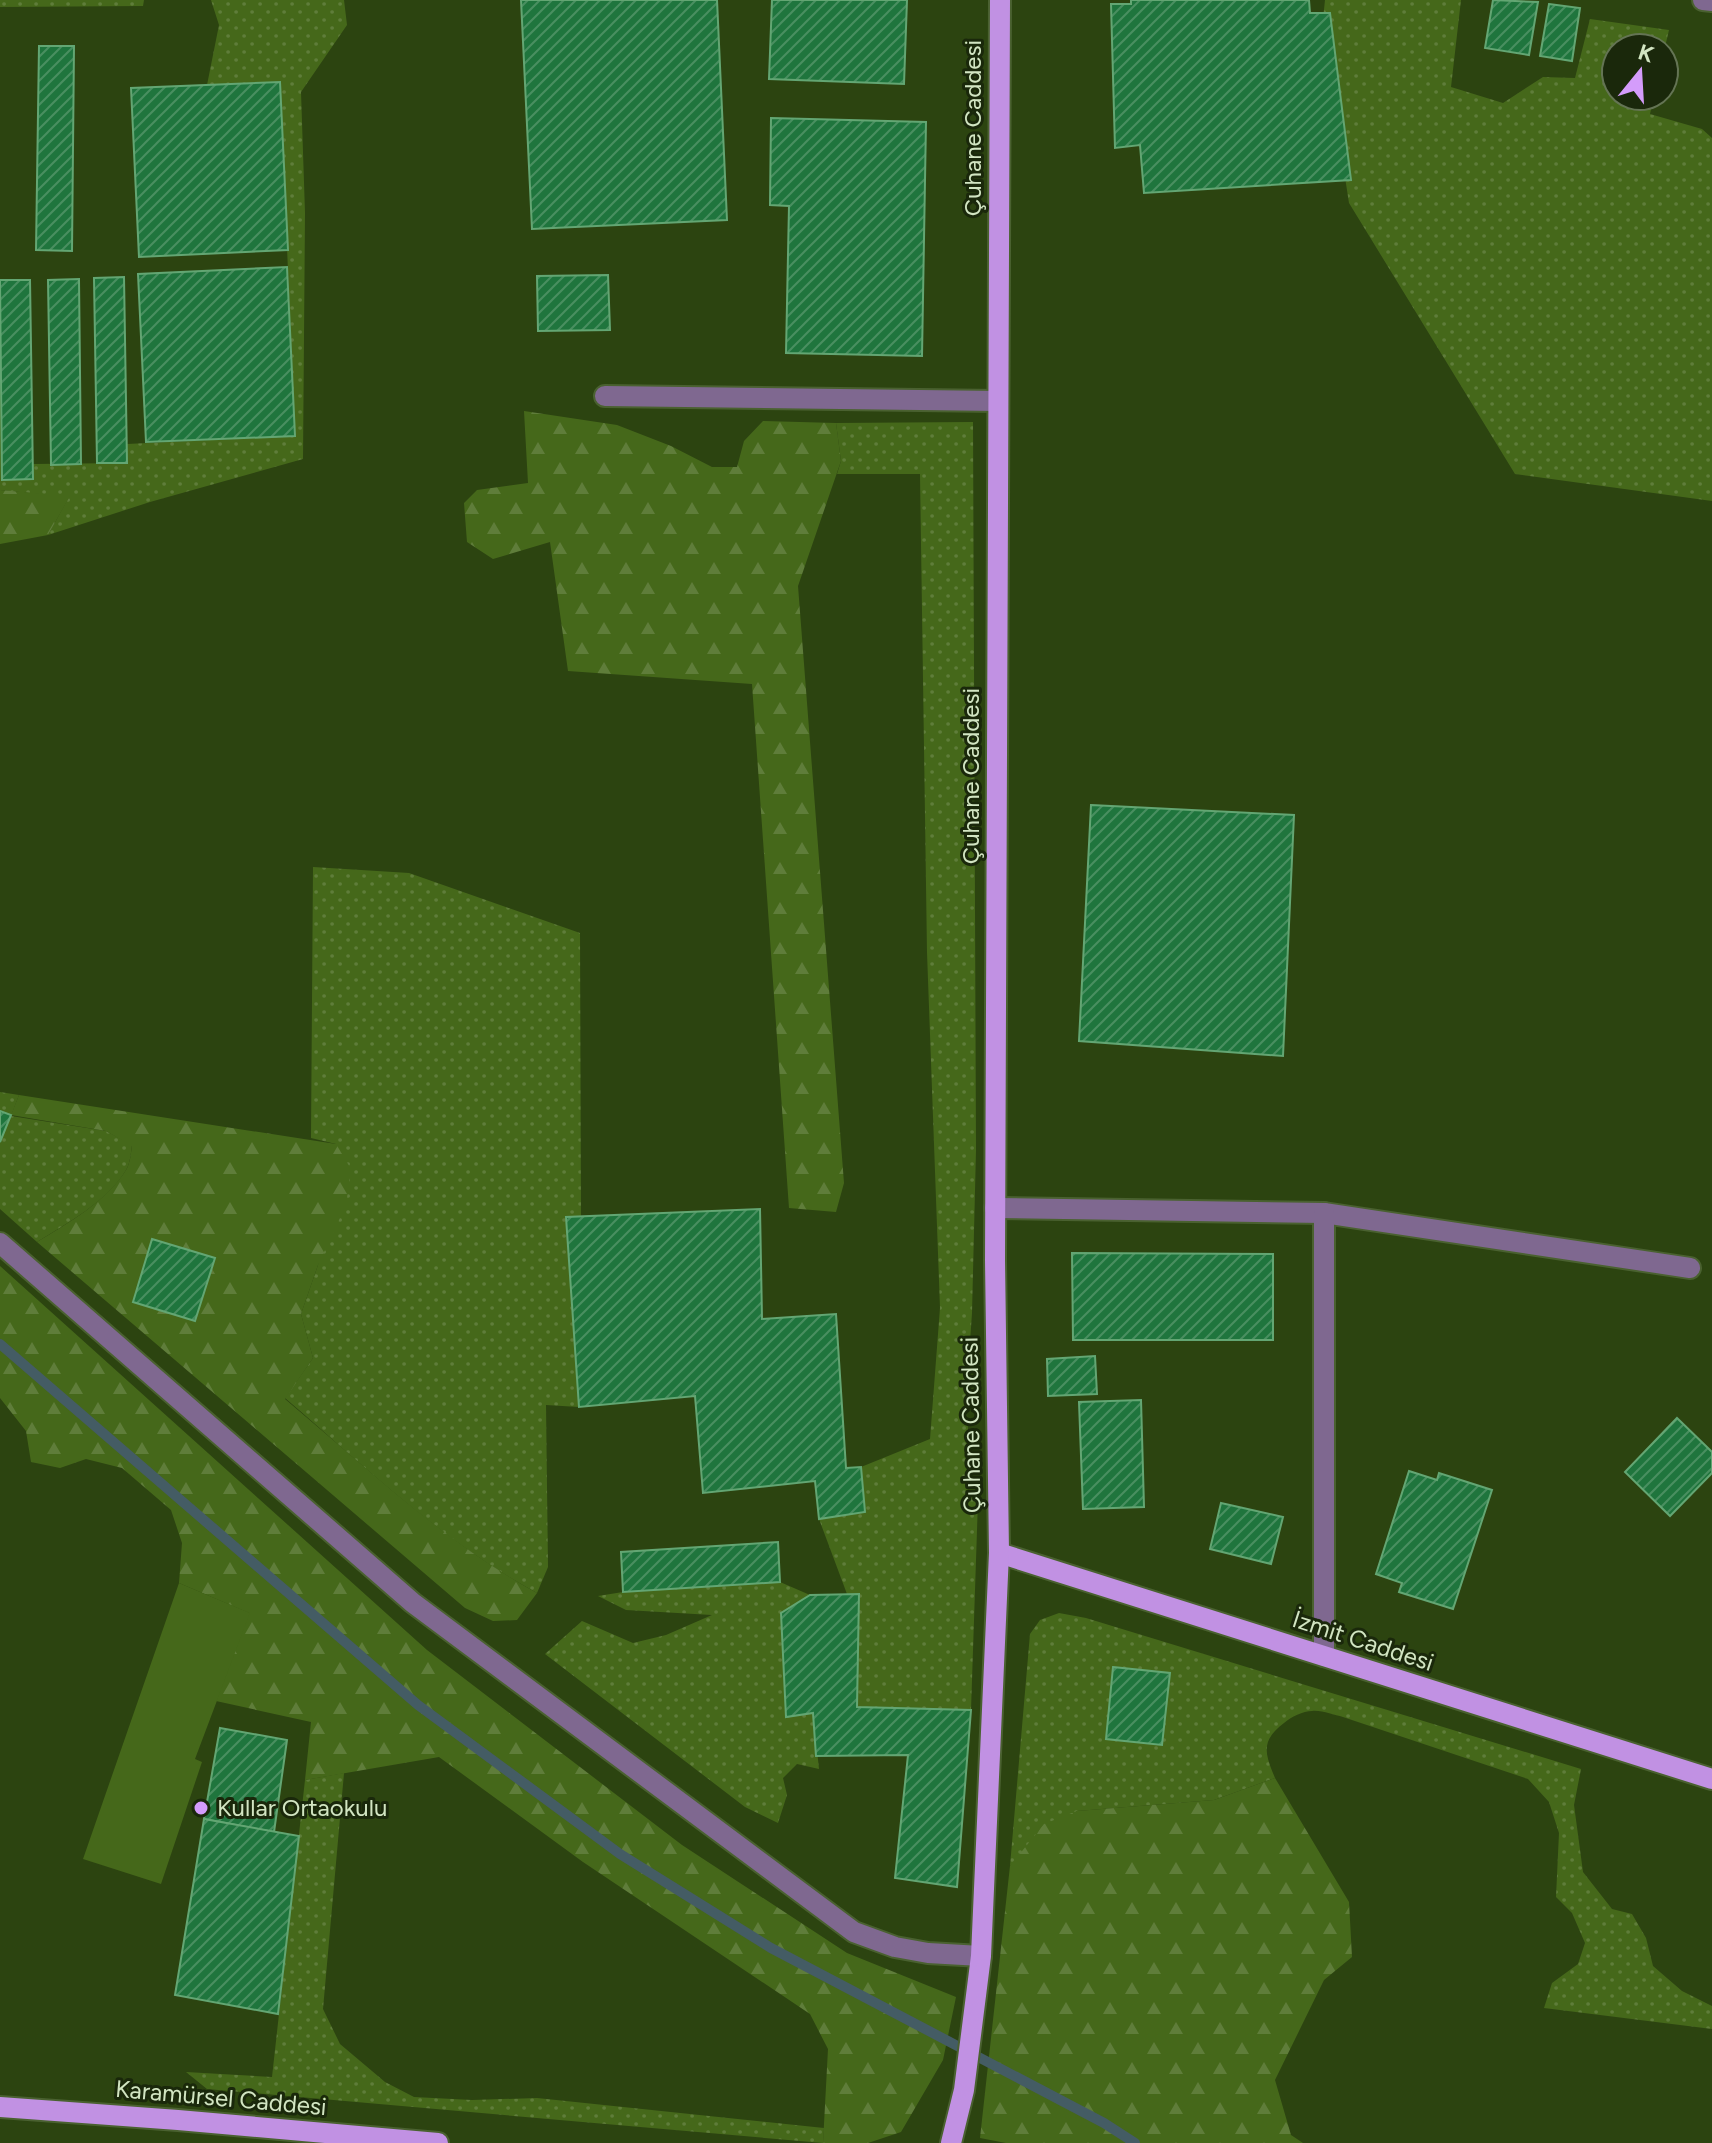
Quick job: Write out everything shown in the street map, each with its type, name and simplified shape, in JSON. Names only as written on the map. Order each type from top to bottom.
[{"type":"main road","name":"Çuhane Caddesi","points":[[981,1956],[999,1553],[995,1208],[1000,0]]},
{"type":"main road","name":"İzmit Caddesi","points":[[999,1553],[1712,1779]]},
{"type":"main road","points":[[951,2143],[964,2090],[981,1956]]},
{"type":"main road","name":"Karamürsel Caddesi","points":[[0,2107],[438,2143]]},
{"type":"street","points":[[1703,0],[1712,1]]},
{"type":"street","points":[[605,396],[998,401]]},
{"type":"street","points":[[995,1208],[1324,1213],[1690,1268]]},
{"type":"street","points":[[1324,1213],[1324,1656]]},
{"type":"street","points":[[0,1243],[413,1603],[854,1932],[895,1947],[928,1953],[981,1956]]},
{"type":"green space","points":[[0,0],[144,0],[143,6],[0,7]]},
{"type":"green space","points":[[211,0],[344,0],[347,25],[301,92],[305,213],[303,459],[150,502],[48,535],[69,497],[0,490],[0,291],[3,480],[33,479],[33,464],[127,463],[127,444],[295,436],[280,82],[207,85],[219,25]]},
{"type":"green space","points":[[1325,0],[1461,0],[1451,87],[1503,103],[1543,77],[1575,78],[1590,19],[1669,30],[1600,32],[1600,112],[1650,112],[1702,129],[1712,138],[1712,501],[1515,474],[1349,203],[1322,29]]},
{"type":"green space","points":[[524,411],[617,425],[671,446],[712,467],[737,467],[744,441],[763,421],[836,423],[841,461],[798,586],[844,1183],[836,1212],[789,1208],[752,684],[568,671],[550,542],[493,559],[467,542],[464,503],[477,490],[528,483]]},
{"type":"green space","points":[[973,422],[976,1150],[972,1313],[966,1399],[971,1475],[978,1500],[971,1710],[857,1707],[859,1594],[847,1594],[819,1519],[865,1512],[861,1467],[930,1439],[940,1308],[927,952],[920,474],[837,474],[841,461],[836,423]]},
{"type":"green space","points":[[0,490],[70,496],[48,535],[0,544]]},
{"type":"green space","points":[[313,867],[409,873],[580,933],[581,1218],[566,1218],[579,1407],[546,1405],[548,1567],[537,1593],[502,1573],[437,1527],[285,1398],[313,1358],[301,1314],[318,1265],[336,1144],[311,1138]]},
{"type":"green space","points":[[0,1092],[19,1095],[11,1116],[106,1131],[132,1145],[127,1168],[109,1192],[86,1211],[37,1242],[0,1209]]},
{"type":"green space","points":[[19,1095],[336,1144],[351,1169],[346,1205],[318,1265],[301,1314],[313,1358],[285,1399],[438,1527],[537,1593],[517,1620],[493,1621],[465,1608],[37,1242],[86,1211],[108,1192],[127,1168],[132,1146],[106,1131],[11,1115]]},
{"type":"green space","points":[[0,1266],[427,1650],[682,1845],[847,1953],[956,1997],[943,2060],[901,2132],[868,2143],[823,2143],[828,2049],[810,2014],[583,1862],[439,1757],[305,1780],[311,1722],[216,1701],[249,1613],[179,1583],[182,1543],[171,1510],[122,1468],[86,1459],[60,1468],[31,1462],[26,1431],[0,1398]]},
{"type":"green space","points":[[780,1582],[810,1595],[781,1613],[786,1717],[813,1713],[819,1769],[797,1764],[783,1778],[787,1795],[778,1823],[745,1807],[545,1654],[582,1621],[633,1643],[666,1635],[712,1615],[626,1610],[598,1596]]},
{"type":"green space","points":[[179,1583],[250,1613],[195,1759],[202,1762],[161,1884],[83,1859]]},
{"type":"green space","points":[[1059,1613],[1086,1618],[1581,1769],[1574,1805],[1583,1872],[1612,1909],[1632,1914],[1646,1938],[1653,1966],[1682,1991],[1712,2006],[1712,2029],[1544,2008],[1552,1983],[1578,1964],[1585,1943],[1572,1913],[1556,1897],[1559,1833],[1549,1802],[1528,1779],[1324,1712],[1308,1711],[1297,1715],[1271,1736],[1267,1755],[1275,1778],[1214,1800],[1077,1811],[1010,1866],[1030,1634],[1040,1620]]},
{"type":"green space","points":[[344,1773],[323,2009],[340,2044],[385,2082],[414,2097],[472,2100],[537,2098],[824,2128],[823,2143],[207,2089],[186,2072],[272,2077],[305,1780]]},
{"type":"green space","points":[[1275,1778],[1349,1902],[1352,1957],[1324,1980],[1275,2080],[1291,2135],[1303,2143],[1006,2143],[980,2138],[1010,1866],[1044,1824],[1077,1811],[1214,1800]]},
{"type":"building","points":[[521,0],[717,0],[727,220],[532,229]]},
{"type":"building","points":[[772,0],[907,0],[904,84],[769,79]]},
{"type":"building","points":[[1131,0],[1309,0],[1310,13],[1330,13],[1351,180],[1144,193],[1140,145],[1115,148],[1111,4],[1131,4]]},
{"type":"building","points":[[1493,0],[1538,2],[1529,55],[1485,48]]},
{"type":"building","points":[[1549,4],[1580,8],[1572,61],[1540,56]]},
{"type":"building","points":[[39,46],[74,46],[72,251],[36,250]]},
{"type":"building","points":[[280,82],[288,250],[139,257],[131,88]]},
{"type":"building","points":[[771,118],[926,122],[922,356],[786,353],[789,206],[770,205]]},
{"type":"building","points":[[287,267],[295,436],[146,442],[138,274]]},
{"type":"building","points":[[608,275],[610,330],[538,331],[537,276]]},
{"type":"building","points":[[124,277],[127,463],[97,463],[94,278]]},
{"type":"building","points":[[79,279],[81,464],[51,465],[48,280]]},
{"type":"building","points":[[0,280],[30,280],[33,479],[2,480]]},
{"type":"building","points":[[1091,805],[1294,815],[1283,1056],[1079,1041]]},
{"type":"building","points":[[0,1111],[11,1115],[0,1142]]},
{"type":"building","points":[[760,1209],[762,1319],[836,1314],[846,1468],[861,1467],[865,1512],[819,1519],[815,1481],[703,1493],[695,1396],[579,1407],[566,1217]]},
{"type":"building","points":[[152,1239],[215,1258],[195,1321],[133,1302]]},
{"type":"building","points":[[1072,1253],[1273,1254],[1273,1340],[1073,1340]]},
{"type":"building","points":[[1095,1356],[1097,1394],[1048,1396],[1047,1359]]},
{"type":"building","points":[[1141,1400],[1144,1507],[1083,1509],[1079,1402]]},
{"type":"building","points":[[1677,1418],[1712,1452],[1712,1473],[1670,1516],[1625,1472]]},
{"type":"building","points":[[1409,1471],[1437,1480],[1439,1473],[1492,1490],[1453,1609],[1399,1592],[1402,1583],[1376,1574]]},
{"type":"building","points":[[1221,1503],[1283,1517],[1271,1564],[1210,1549]]},
{"type":"building","points":[[778,1542],[780,1582],[623,1592],[621,1552]]},
{"type":"building","points":[[859,1594],[857,1707],[971,1710],[957,1887],[895,1878],[908,1755],[816,1756],[813,1713],[786,1717],[781,1613],[810,1595]]},
{"type":"building","points":[[1113,1667],[1170,1673],[1162,1745],[1106,1739]]},
{"type":"building","points":[[220,1728],[287,1740],[274,1832],[204,1819]]},
{"type":"building","points":[[204,1819],[299,1836],[278,2014],[175,1995]]},
{"type":"waterway","points":[[0,1344],[418,1705],[620,1854],[771,1948],[1104,2123],[1135,2143]]},
{"type":"place","name":"Kullar Ortaokulu","points":[[201,1808]]}]
